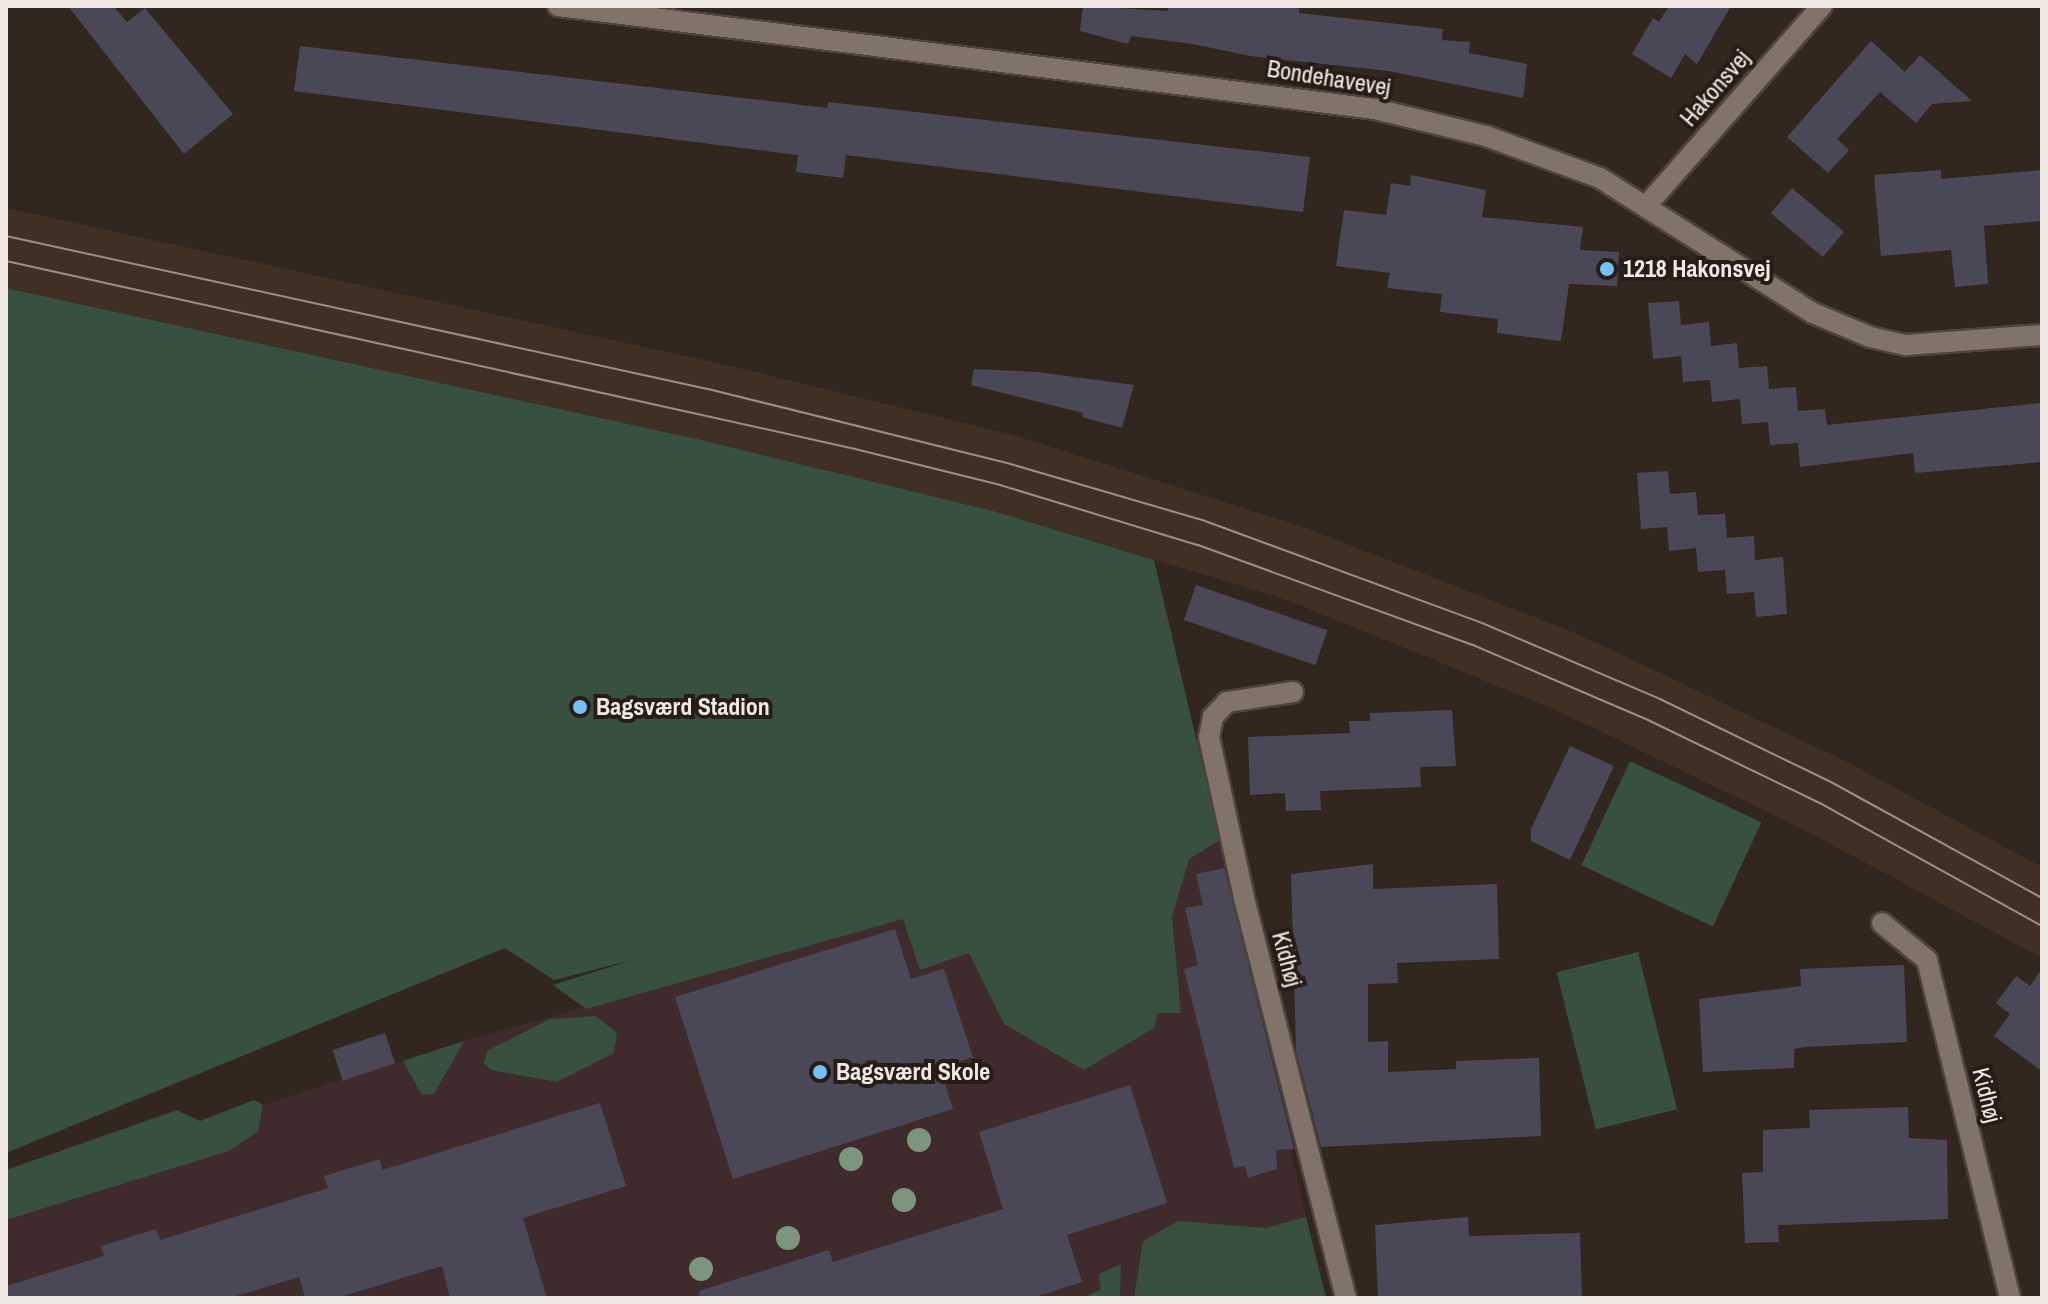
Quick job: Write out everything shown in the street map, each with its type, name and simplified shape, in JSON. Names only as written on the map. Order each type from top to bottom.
[{"type":"street","name":"Bondehavevej","points":[[558,6],[1375,109],[1486,136],[1600,178],[1813,313],[1870,337],[1906,345],[2042,335]]},
{"type":"street","name":"Hakonsvej","points":[[1647,205],[1822,6]]},
{"type":"street","name":"Kidhøj","points":[[1293,692],[1227,702],[1213,717],[1209,737],[1244,898],[1346,1298]]},
{"type":"street","name":"Kidhøj","points":[[1882,923],[1927,960],[2010,1298]]},
{"type":"shaded area","points":[[6,208],[713,362],[1014,435],[1309,529],[1580,635],[1847,762],[2042,867],[2042,958],[1803,829],[1554,709],[1285,599],[993,511],[697,439],[6,288]]},
{"type":"shaded area","name":"Bagsværd Skole","points":[[1217,830],[1325,1298],[6,1298],[6,1220],[229,1151],[258,1132],[263,1105],[464,1041]]},
{"type":"green space","name":"Bagsværd Stadion","points":[[6,288],[697,439],[993,511],[1154,560],[1220,840],[1189,859],[1172,917],[1181,1013],[1158,1013],[1154,1028],[1084,1070],[1004,1024],[969,953],[920,970],[903,919],[586,1009],[553,985],[632,960],[554,980],[505,948],[6,1153]]},
{"type":"green space","points":[[1630,761],[1761,822],[1713,927],[1581,865]]},
{"type":"green space","points":[[1638,952],[1677,1109],[1596,1130],[1556,972]]},
{"type":"green space","points":[[596,1016],[617,1033],[614,1053],[557,1082],[491,1070],[484,1063],[487,1051],[550,1019]]},
{"type":"green space","points":[[464,1041],[434,1094],[422,1095],[403,1061]]},
{"type":"green space","points":[[254,1100],[263,1105],[258,1132],[229,1151],[6,1220],[6,1170],[177,1110],[200,1121]]},
{"type":"green space","points":[[1306,1217],[1326,1298],[1134,1298],[1143,1241],[1178,1221],[1265,1228]]},
{"type":"green space","points":[[1121,1264],[1120,1298],[1084,1298],[1101,1289],[1099,1274]]},
{"type":"building","points":[[68,6],[113,6],[127,22],[145,8],[233,114],[184,154]]},
{"type":"building","points":[[1083,6],[1168,11],[1168,6],[1283,6],[1299,8],[1299,13],[1443,29],[1442,40],[1470,42],[1469,53],[1527,64],[1523,98],[1389,71],[1250,56],[1193,44],[1131,36],[1128,44],[1080,31]]},
{"type":"building","points":[[1669,6],[1731,6],[1697,64],[1685,54],[1671,78],[1632,54],[1653,18],[1659,22]]},
{"type":"building","points":[[1871,41],[1905,72],[1920,55],[1972,101],[1932,104],[1916,123],[1880,92],[1837,139],[1849,150],[1828,173],[1787,137]]},
{"type":"building","points":[[300,46],[827,108],[828,102],[1310,157],[1303,212],[846,155],[843,178],[796,172],[798,155],[294,91]]},
{"type":"building","points":[[1941,170],[1941,179],[2042,170],[2042,221],[1984,226],[1988,284],[1955,287],[1951,250],[1881,256],[1874,175]]},
{"type":"building","points":[[1411,175],[1486,190],[1482,217],[1583,227],[1580,250],[1619,252],[1617,286],[1569,284],[1561,341],[1497,333],[1498,319],[1440,312],[1442,294],[1387,288],[1390,273],[1336,266],[1344,210],[1386,215],[1391,183],[1410,186]]},
{"type":"building","points":[[1792,188],[1844,232],[1823,257],[1771,213]]},
{"type":"building","points":[[1679,301],[1681,325],[1709,322],[1711,346],[1737,343],[1739,368],[1767,366],[1769,389],[1796,387],[1798,411],[1825,409],[1827,425],[2042,403],[2042,462],[1915,473],[1913,453],[1800,467],[1798,443],[1770,445],[1768,422],[1742,424],[1740,399],[1712,402],[1710,380],[1683,382],[1681,356],[1653,359],[1648,303]]},
{"type":"building","points":[[974,369],[1037,372],[1134,385],[1122,428],[1082,417],[1083,413],[971,385]]},
{"type":"building","points":[[1668,471],[1670,494],[1696,492],[1698,515],[1725,514],[1727,538],[1754,536],[1755,560],[1783,557],[1787,614],[1756,617],[1754,592],[1727,594],[1725,570],[1698,572],[1696,548],[1669,551],[1667,527],[1641,529],[1637,473]]},
{"type":"building","points":[[1196,585],[1327,630],[1315,665],[1184,620]]},
{"type":"building","points":[[1452,710],[1456,766],[1420,767],[1421,787],[1320,791],[1321,810],[1286,811],[1285,793],[1250,795],[1248,737],[1350,733],[1349,721],[1370,721],[1370,713]]},
{"type":"building","points":[[1570,746],[1614,766],[1570,860],[1531,841],[1531,829]]},
{"type":"building","points":[[1373,864],[1373,889],[1497,884],[1499,959],[1397,963],[1398,983],[1368,984],[1368,1042],[1388,1041],[1388,1072],[1456,1069],[1456,1061],[1539,1058],[1541,1136],[1321,1147],[1296,1050],[1291,874]]},
{"type":"building","points":[[1224,868],[1294,1149],[1276,1150],[1277,1169],[1248,1178],[1245,1166],[1234,1168],[1184,969],[1198,965],[1185,908],[1203,905],[1196,874]]},
{"type":"building","points":[[895,929],[911,979],[944,969],[973,1057],[940,1068],[953,1109],[733,1179],[675,997]]},
{"type":"building","points":[[1904,965],[1907,1042],[1806,1047],[1794,1049],[1794,1068],[1703,1072],[1699,999],[1801,986],[1800,969]]},
{"type":"building","points":[[2042,969],[2042,1071],[1994,1036],[2010,1014],[1996,1003],[2016,976],[2030,986]]},
{"type":"building","points":[[385,1033],[395,1063],[343,1080],[333,1050]]},
{"type":"building","points":[[1130,1085],[1167,1203],[1067,1235],[1082,1282],[1031,1298],[700,1298],[699,1291],[829,1250],[833,1262],[1003,1209],[979,1132]]},
{"type":"building","points":[[600,1103],[626,1186],[523,1218],[547,1298],[450,1298],[442,1266],[337,1298],[305,1298],[299,1277],[230,1298],[6,1298],[6,1286],[104,1256],[101,1246],[156,1229],[160,1240],[328,1188],[324,1176],[380,1159],[382,1170]]},
{"type":"building","points":[[1908,1107],[1909,1138],[1947,1140],[1948,1219],[1778,1225],[1779,1242],[1745,1243],[1742,1173],[1763,1172],[1763,1130],[1810,1128],[1809,1110]]},
{"type":"building","points":[[1468,1217],[1469,1236],[1580,1233],[1582,1298],[1378,1298],[1375,1225]]},
{"type":"tram line","points":[[6,236],[708,389],[1007,463],[1205,521],[1482,623],[1660,699],[1831,782],[2042,898]]},
{"type":"tram line","points":[[6,261],[851,448],[1000,485],[1198,545],[1473,645],[1650,721],[1820,803],[2042,926]]},
{"type":"place","name":"1218 Hakonsvej","points":[[1607,269]]},
{"type":"place","name":"Bagsværd Stadion","points":[[580,707]]},
{"type":"place","name":"Bagsværd Skole","points":[[820,1072]]}]
